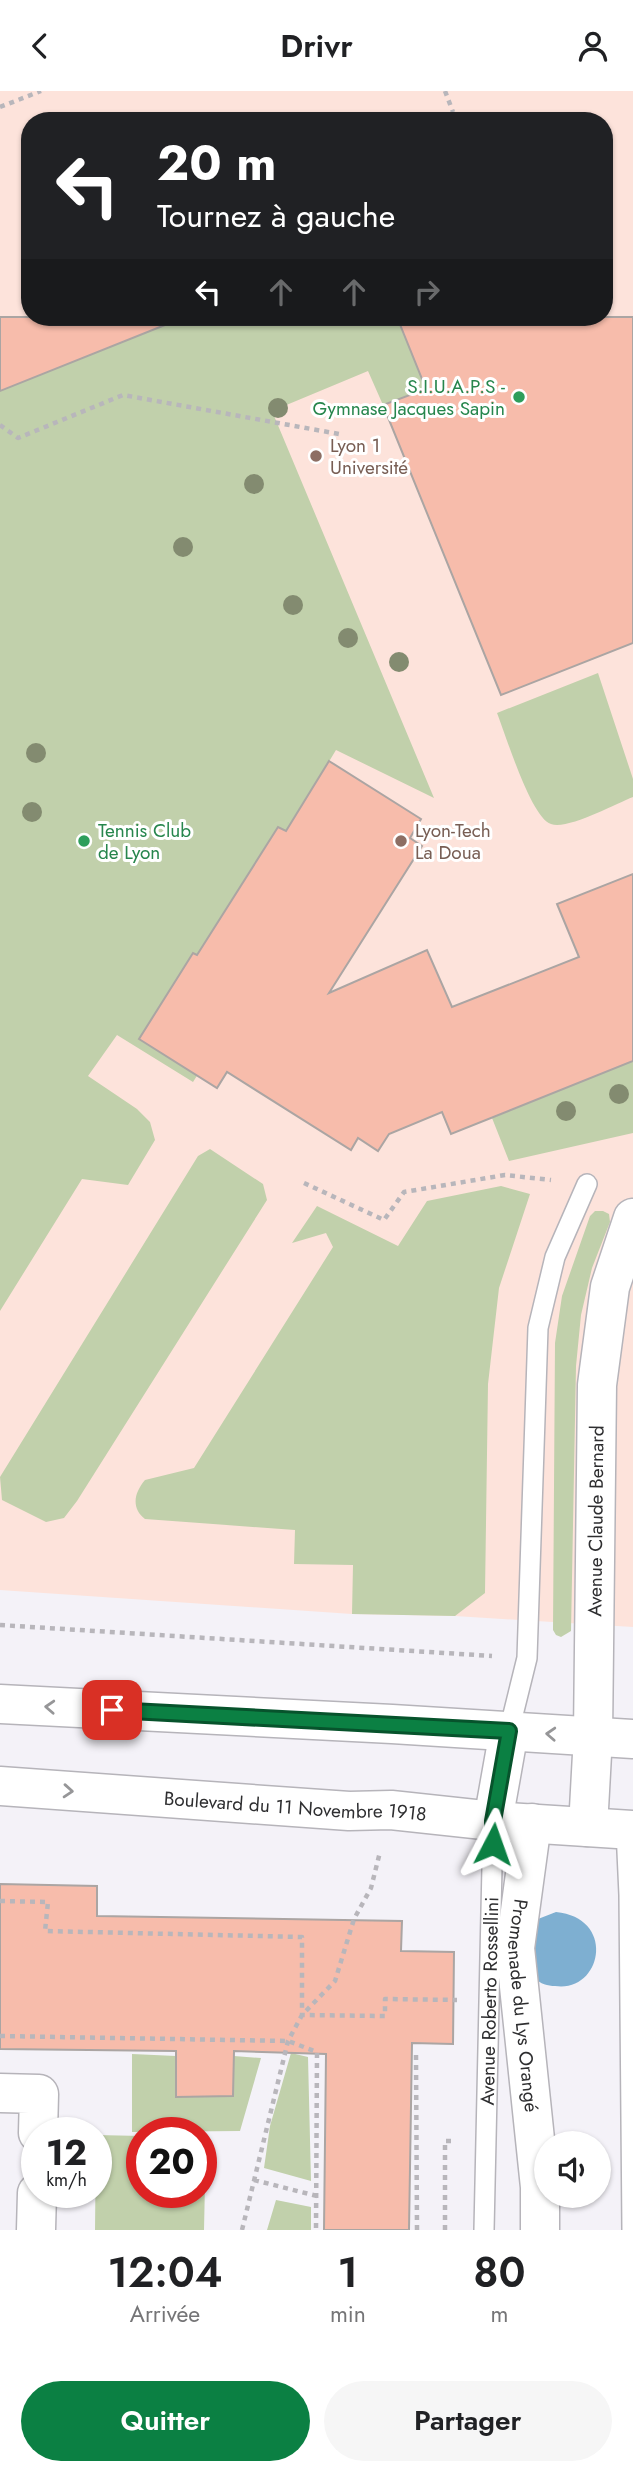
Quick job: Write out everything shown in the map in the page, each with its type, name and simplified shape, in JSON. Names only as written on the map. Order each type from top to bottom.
[{"type":"street","name":"Avenue Claude Bernard","points":[[588,1827],[593,1737],[597,1385],[610,1287],[633,1218]]},
{"type":"street","points":[[0,1704],[633,1739]]},
{"type":"street","name":"Avenue Roberto Rossellini","points":[[493,1821],[509,1731]]},
{"type":"street","name":"Boulevard du 11 Novembre 1918","points":[[0,1787],[349,1811],[391,1810],[493,1821],[630,1830]]},
{"type":"street","name":"Promenade du Lys Orangé","points":[[532,1823],[515,1948],[540,2187],[540,2230]]},
{"type":"street","points":[[0,2093],[39,2094],[38,2117]]},
{"type":"street","points":[[36,2230],[37,2208]]},
{"type":"lane","points":[[509,1731],[527,1658],[538,1328],[555,1257],[587,1184]]},
{"type":"lane","name":"Avenue Roberto Rossellini","points":[[484,2230],[493,1821]]},
{"type":"lane","points":[[630,1830],[632,2230]]},
{"type":"path","points":[[0,107],[41,91]]},
{"type":"path","points":[[445,91],[453,112]]},
{"type":"path","points":[[0,425],[18,438],[122,395],[339,434]]},
{"type":"path","points":[[304,1183],[384,1220],[404,1192],[505,1175],[587,1184]]},
{"type":"path","points":[[0,1625],[527,1658]]},
{"type":"path","points":[[242,2230],[288,2041],[302,2015],[335,1981],[354,1919],[371,1888],[380,1853]]},
{"type":"path","points":[[0,1901],[48,1902],[45,1931],[302,1937],[302,2015]]},
{"type":"path","points":[[302,2015],[384,2016],[386,1999],[490,2000]]},
{"type":"path","points":[[0,2036],[288,2041],[317,2052],[316,2230]]},
{"type":"path","points":[[416,2055],[416,2230]]},
{"type":"path","points":[[254,2180],[317,2196]]},
{"type":"shaded area","name":"Lyon-Tech La Doua","points":[[0,91],[633,91],[633,1627],[455,1616],[352,1614],[0,1590]]},
{"type":"green space","points":[[162,326],[401,326],[426,389],[383,405],[368,371],[272,411],[434,798],[336,750],[307,798],[292,835],[278,827],[235,896],[213,964],[193,953],[150,1022],[214,1049],[193,1082],[117,1035],[88,1076],[137,1109],[150,1122],[155,1140],[128,1185],[82,1179],[0,1311],[0,391]]},
{"type":"green space","points":[[598,673],[633,779],[633,797],[580,820],[551,824],[543,818],[527,792],[497,713]]},
{"type":"green space","points":[[633,1061],[633,1133],[509,1161],[492,1118]]},
{"type":"green space","points":[[210,1149],[263,1184],[267,1200],[64,1518],[46,1522],[2,1500],[0,1477],[198,1156]]},
{"type":"green space","points":[[501,1186],[530,1194],[499,1288],[488,1384],[485,1593],[455,1616],[352,1614],[353,1565],[294,1564],[295,1530],[145,1519],[141,1515],[136,1505],[136,1495],[141,1485],[145,1480],[194,1468],[333,1247],[326,1233],[292,1243],[317,1206],[398,1246],[427,1201]]},
{"type":"green space","points":[[595,1211],[609,1214],[610,1222],[592,1268],[581,1315],[576,1366],[571,1631],[561,1637],[553,1630],[555,1343],[562,1296],[590,1216]]},
{"type":"green space","points":[[291,2053],[308,2057],[311,2181],[264,2168],[270,2126]]},
{"type":"green space","points":[[132,2054],[176,2056],[176,2097],[233,2096],[234,2056],[261,2058],[240,2131],[217,2131],[217,2117],[132,2117]]},
{"type":"green space","points":[[112,2135],[126,2136],[126,2208],[204,2208],[204,2230],[95,2230],[95,2208],[112,2208]]},
{"type":"green space","points":[[276,2200],[311,2207],[311,2230],[267,2230]]},
{"type":"water","points":[[556,1912],[575,1917],[588,1927],[595,1940],[596,1954],[592,1967],[584,1978],[571,1985],[550,1986],[537,1980],[531,1971],[522,1943],[538,1919]]},
{"type":"building","points":[[0,317],[21,317],[21,326],[162,326],[0,391]]},
{"type":"building","name":"S.I.U.A.P.S - Gymnase Jacques Sapin","points":[[613,317],[633,317],[633,643],[501,695],[383,405],[426,389],[401,326],[613,326]]},
{"type":"building","points":[[329,761],[421,819],[410,838],[422,846],[329,993],[427,950],[452,1007],[579,957],[557,904],[633,874],[633,1061],[451,1134],[442,1112],[389,1134],[378,1151],[358,1138],[351,1150],[227,1072],[217,1088],[139,1039],[193,953],[197,955],[278,827],[286,831]]},
{"type":"building","points":[[0,1884],[97,1886],[97,1916],[402,1921],[401,1951],[454,1952],[453,2044],[412,2043],[409,2230],[324,2230],[326,2054],[234,2051],[233,2096],[176,2097],[176,2051],[0,2049]]},
{"type":"place","name":"S.I.U.A.P.S - Gymnase Jacques Sapin","points":[[519,397]]},
{"type":"place","name":"Lyon 1 Université","points":[[316,456]]},
{"type":"place","name":"Tennis Club de Lyon","points":[[84,841]]},
{"type":"place","name":"Lyon-Tech La Doua","points":[[401,841]]},
{"type":"route","points":[[112,1710],[509,1731],[493,1821],[493,1844]]}]
